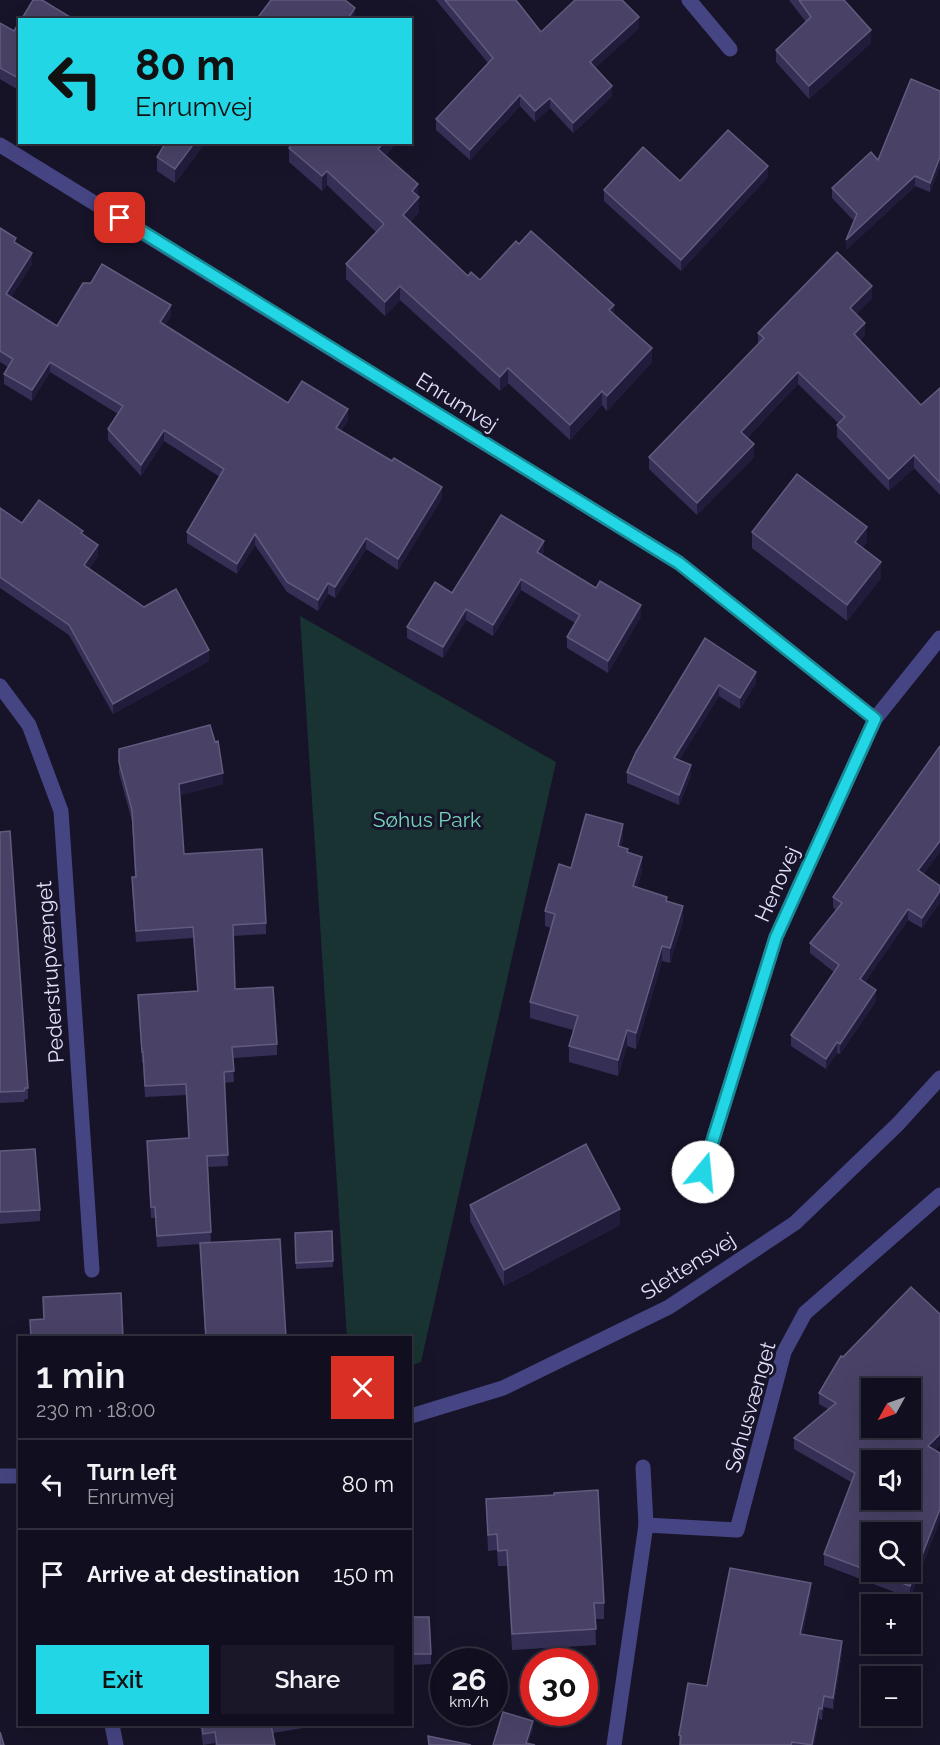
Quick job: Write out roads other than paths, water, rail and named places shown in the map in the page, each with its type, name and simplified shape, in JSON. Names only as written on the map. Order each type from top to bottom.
[{"type":"street","points":[[689,0],[730,49]]},
{"type":"street","name":"Enrumvej","points":[[0,145],[679,563],[875,719]]},
{"type":"street","name":"Henovej","points":[[703,1172],[776,937],[875,719],[940,638]]},
{"type":"street","name":"Pederstrupvænget","points":[[0,686],[29,725],[61,811],[92,1270]]},
{"type":"street","name":"Slettensvej","points":[[412,1416],[503,1388],[669,1306],[795,1222],[898,1124],[940,1078]]},
{"type":"street","name":"Søhusvænget","points":[[646,1525],[737,1530],[784,1352],[805,1313],[940,1195]]},
{"type":"street","points":[[614,1745],[646,1525],[643,1467]]},
{"type":"street","points":[[0,1476],[18,1476]]},
{"type":"street","points":[[112,1726],[116,1745]]},
{"type":"park label","name":"Søhus Park","points":[[427,819]]}]
